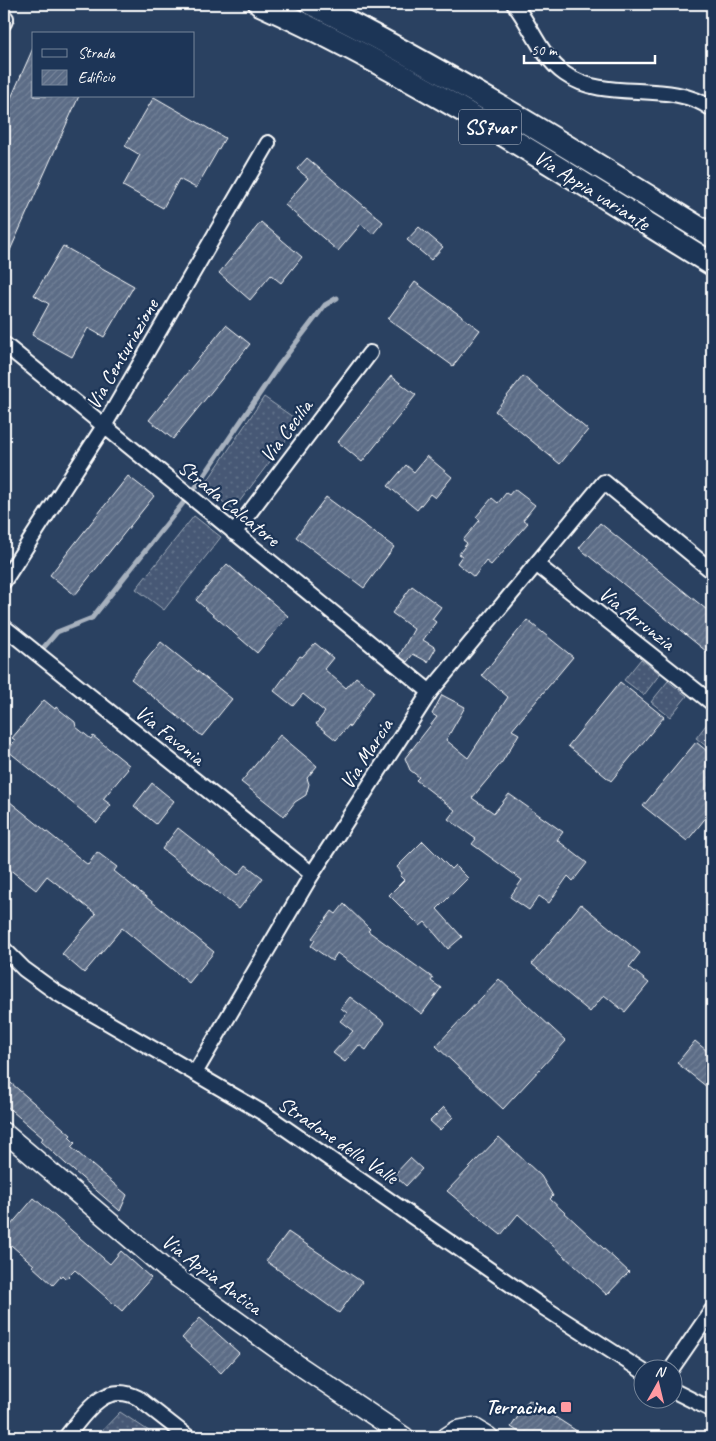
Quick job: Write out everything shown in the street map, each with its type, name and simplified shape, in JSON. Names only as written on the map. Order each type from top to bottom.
[{"type":"highway","name":"Via Appia variante","points":[[260,4],[351,48],[435,93],[712,264]]},
{"type":"highway","name":"Via Appia variante","points":[[312,4],[424,62],[552,137],[712,236]]},
{"type":"street","points":[[514,4],[542,50],[554,65],[566,75],[600,87],[677,95],[695,100],[712,109]]},
{"type":"street","name":"Via Centuriazione","points":[[4,581],[104,426],[268,142]]},
{"type":"street","name":"Strada Calcatore","points":[[4,344],[430,692]]},
{"type":"street","name":"Via Cecilia","points":[[234,533],[370,353]]},
{"type":"street","name":"Via Marcia","points":[[195,1073],[312,874],[430,692],[604,482],[712,570]]},
{"type":"street","name":"Via Arrunzia","points":[[536,564],[712,703]]},
{"type":"street","name":"Via Favonia","points":[[4,627],[312,874]]},
{"type":"street","name":"Stradone della Valle","points":[[4,950],[24,969],[57,993],[287,1128],[543,1307],[634,1366]]},
{"type":"street","name":"Via Appia Antica","points":[[4,1132],[168,1270],[303,1368],[405,1437]]},
{"type":"street","points":[[679,1358],[712,1310]]},
{"type":"street","points":[[66,1437],[96,1402],[107,1395],[119,1392],[138,1398],[188,1437]]},
{"type":"street","points":[[684,1395],[712,1410]]},
{"type":"street","points":[[446,1437],[457,1430],[473,1426],[489,1437]]},
{"type":"shaded area","points":[[264,397],[300,422],[233,510],[204,486]]},
{"type":"shaded area","points":[[194,516],[221,537],[164,610],[136,589]]},
{"type":"shaded area","points":[[641,659],[660,674],[644,695],[624,680]]},
{"type":"shaded area","points":[[668,681],[687,696],[670,717],[651,702]]},
{"type":"shaded area","points":[[712,717],[712,751],[696,738]]},
{"type":"shaded area","points":[[120,1412],[158,1437],[96,1437]]},
{"type":"building","points":[[32,51],[32,98],[78,98],[4,264],[4,114]]},
{"type":"building","points":[[153,98],[225,138],[196,188],[179,179],[163,208],[123,186],[140,155],[125,146]]},
{"type":"building","points":[[307,158],[383,222],[373,234],[361,224],[338,251],[285,205],[308,178],[297,169]]},
{"type":"building","points":[[261,222],[302,257],[281,283],[271,275],[250,300],[219,273]]},
{"type":"building","points":[[419,227],[443,247],[431,260],[407,240]]},
{"type":"building","points":[[63,246],[134,286],[104,337],[88,328],[72,357],[32,335],[49,304],[34,295]]},
{"type":"building","points":[[415,282],[480,330],[453,366],[388,319]]},
{"type":"building","points":[[226,325],[250,344],[173,439],[149,420]]},
{"type":"building","points":[[391,376],[416,395],[362,462],[338,442]]},
{"type":"building","points":[[523,376],[588,430],[560,464],[495,411]]},
{"type":"building","points":[[427,456],[452,477],[435,498],[430,494],[417,510],[388,486],[406,465],[414,472]]},
{"type":"building","points":[[128,476],[154,496],[75,595],[50,575]]},
{"type":"building","points":[[514,489],[535,505],[523,520],[528,523],[491,565],[486,561],[474,577],[457,563],[462,556],[459,554],[467,543],[463,540],[480,520],[476,517],[492,498],[498,503],[506,493],[509,495]]},
{"type":"building","points":[[326,497],[394,547],[364,588],[296,537]]},
{"type":"building","points":[[600,523],[712,614],[712,656],[579,548]]},
{"type":"building","points":[[227,564],[288,616],[257,653],[196,600]]},
{"type":"building","points":[[412,586],[441,607],[432,619],[436,622],[423,640],[436,648],[428,662],[413,654],[407,662],[399,656],[414,629],[392,613]]},
{"type":"building","points":[[527,620],[573,657],[512,730],[519,734],[502,762],[472,798],[494,813],[509,794],[563,832],[557,840],[587,863],[573,881],[568,876],[549,903],[539,896],[529,910],[510,897],[522,880],[472,844],[476,839],[448,819],[455,810],[416,780],[419,777],[410,770],[405,758],[437,717],[432,714],[442,695],[465,707],[446,740],[468,758],[508,697],[482,675]]},
{"type":"building","points":[[161,642],[232,699],[202,736],[131,679]]},
{"type":"building","points":[[315,643],[333,658],[324,669],[346,688],[356,677],[374,691],[350,727],[349,725],[336,740],[316,724],[325,712],[303,694],[293,706],[274,691],[300,656],[302,657]]},
{"type":"building","points":[[620,682],[664,717],[611,781],[568,746]]},
{"type":"building","points":[[44,700],[75,722],[76,727],[91,739],[93,736],[129,765],[128,769],[103,799],[111,805],[97,823],[8,751],[15,740],[12,738]]},
{"type":"building","points":[[280,735],[317,766],[307,778],[309,784],[306,795],[295,802],[284,816],[241,782]]},
{"type":"building","points":[[696,742],[712,755],[712,810],[687,841],[643,806]]},
{"type":"building","points":[[152,783],[174,801],[156,824],[134,806]]},
{"type":"building","points":[[4,797],[88,865],[97,852],[117,867],[114,871],[214,952],[189,983],[122,928],[84,973],[62,954],[96,914],[47,876],[36,890],[4,865]]},
{"type":"building","points":[[178,828],[238,875],[246,865],[263,878],[239,909],[162,849]]},
{"type":"building","points":[[423,841],[451,869],[455,865],[468,878],[437,909],[462,937],[448,949],[425,922],[420,926],[389,895],[404,880],[400,876],[402,873],[397,867]]},
{"type":"building","points":[[344,904],[370,929],[368,931],[433,978],[431,981],[441,988],[422,1014],[337,953],[332,961],[311,946],[315,940],[312,938],[332,911],[336,914]]},
{"type":"building","points":[[581,904],[640,953],[629,967],[649,983],[625,1012],[604,995],[590,1012],[532,964]]},
{"type":"building","points":[[499,979],[566,1041],[503,1109],[436,1046]]},
{"type":"building","points":[[350,997],[385,1023],[366,1050],[359,1045],[345,1062],[333,1053],[353,1031],[340,1021],[347,1013],[341,1008]]},
{"type":"building","points":[[695,1041],[712,1055],[712,1091],[677,1063]]},
{"type":"building","points":[[4,1077],[71,1135],[69,1137],[75,1143],[71,1147],[127,1195],[120,1211],[41,1141],[43,1138],[4,1104]]},
{"type":"building","points":[[444,1107],[453,1117],[440,1130],[430,1121]]},
{"type":"building","points":[[499,1137],[541,1176],[553,1196],[550,1199],[629,1272],[607,1295],[518,1214],[501,1235],[447,1191]]},
{"type":"building","points":[[410,1158],[422,1169],[406,1186],[394,1175]]},
{"type":"building","points":[[34,1198],[110,1264],[121,1251],[151,1278],[122,1311],[75,1270],[66,1279],[62,1275],[53,1285],[32,1266],[34,1265],[4,1239],[4,1233]]},
{"type":"building","points":[[288,1232],[362,1282],[339,1313],[266,1261]]},
{"type":"building","points":[[200,1318],[239,1353],[221,1373],[182,1338]]},
{"type":"building","points":[[529,1400],[586,1437],[527,1437],[511,1427]]},
{"type":"waterway","points":[[44,647],[57,632],[92,618],[199,483],[279,365],[325,305],[337,298]]},
{"type":"place","name":"Terracina","points":[[566,1407]]}]
